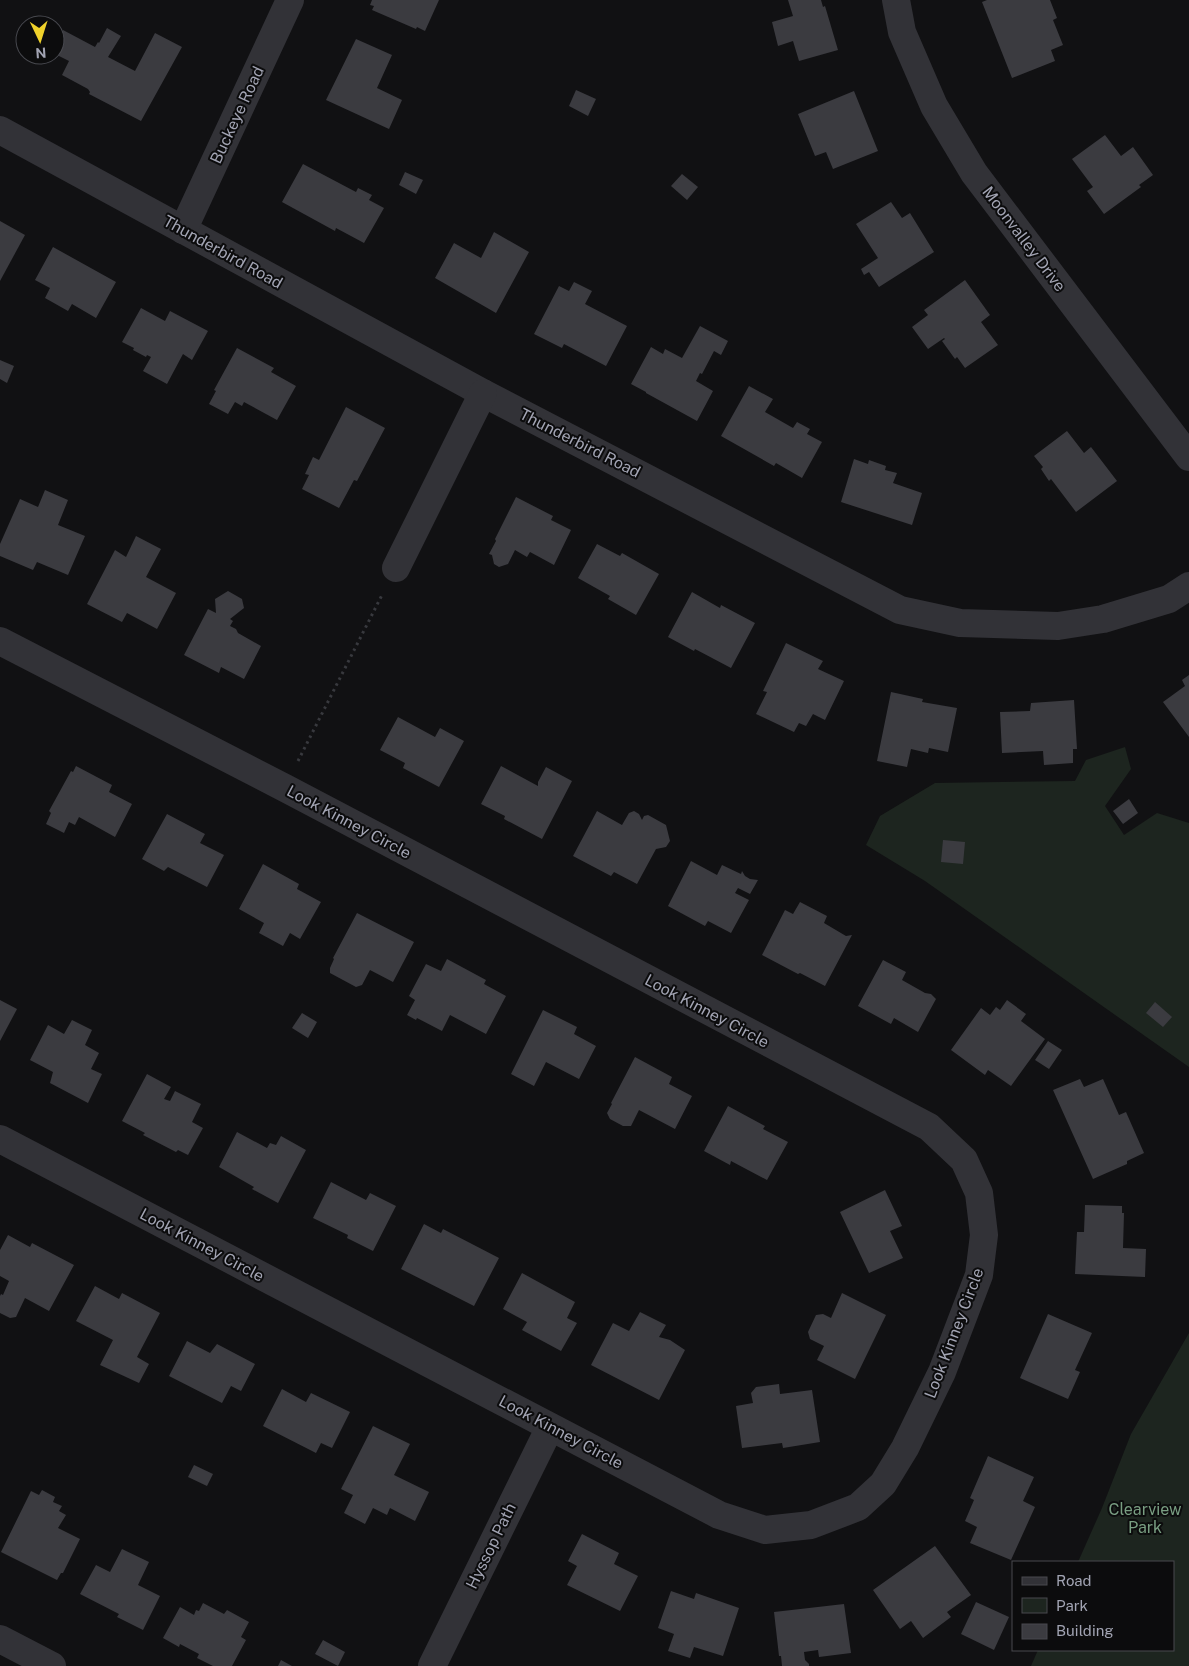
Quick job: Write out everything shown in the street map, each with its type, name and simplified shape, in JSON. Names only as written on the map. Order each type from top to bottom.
[{"type":"street","name":"Buckeye Road","points":[[183,230],[290,0]]},
{"type":"street","name":"Moonvalley Drive","points":[[896,0],[902,32],[934,106],[974,173],[1189,457]]},
{"type":"street","name":"Thunderbird Road","points":[[0,130],[483,393],[900,610],[960,624],[1058,626],[1103,619],[1169,599],[1189,586]]},
{"type":"street","points":[[396,568],[483,393]]},
{"type":"street","name":"Look Kinney Circle","points":[[0,641],[929,1127],[964,1160],[979,1193],[984,1235],[979,1275],[942,1372],[905,1448],[884,1484],[858,1507],[811,1525],[765,1530],[719,1515],[0,1139]]},
{"type":"street","name":"Hyssop Path","points":[[432,1666],[550,1427]]},
{"type":"street","points":[[0,1639],[52,1666]]},
{"type":"path","points":[[284,788],[396,568]]},
{"type":"green space","points":[[1125,747],[1131,769],[1105,806],[1124,835],[1157,813],[1189,823],[1189,1067],[925,881],[866,845],[880,816],[935,783],[1075,781],[1086,760]]},
{"type":"green space","name":"Clearview Park","points":[[1189,1333],[1189,1666],[1031,1666],[1038,1651],[1174,1651],[1174,1561],[1078,1561],[1131,1434]]},
{"type":"building","points":[[372,0],[439,0],[425,31],[372,10],[374,6],[370,5]]},
{"type":"building","points":[[788,0],[821,0],[823,7],[825,6],[838,50],[799,61],[793,41],[778,46],[772,22],[793,16]]},
{"type":"building","points":[[987,0],[1050,0],[1057,18],[1053,20],[1063,45],[1051,50],[1055,61],[1012,78],[982,2]]},
{"type":"building","points":[[107,28],[121,36],[108,57],[135,71],[155,33],[182,47],[141,121],[89,94],[88,89],[62,75],[69,61],[65,59],[65,31],[95,47]]},
{"type":"building","points":[[356,39],[392,55],[377,88],[402,100],[389,129],[326,100]]},
{"type":"building","points":[[576,90],[596,99],[588,116],[569,106]]},
{"type":"building","points":[[854,91],[878,151],[833,169],[826,152],[815,156],[798,114]]},
{"type":"building","points":[[1105,135],[1121,156],[1133,147],[1153,175],[1139,185],[1141,187],[1104,214],[1087,191],[1093,187],[1072,159]]},
{"type":"building","points":[[303,164],[356,192],[358,188],[372,195],[369,200],[384,208],[364,243],[336,228],[335,231],[282,202]]},
{"type":"building","points":[[405,172],[423,180],[416,194],[399,185]]},
{"type":"building","points":[[682,174],[698,187],[687,200],[671,186]]},
{"type":"building","points":[[891,202],[902,218],[910,213],[934,252],[879,287],[869,272],[864,275],[861,269],[878,258],[856,224]]},
{"type":"building","points":[[0,221],[25,235],[0,281]]},
{"type":"building","points":[[494,232],[529,252],[496,313],[435,278],[454,243],[481,258]]},
{"type":"building","points":[[53,247],[116,282],[96,318],[72,304],[68,311],[45,298],[50,288],[35,280]]},
{"type":"building","points":[[965,280],[990,315],[981,322],[998,345],[965,368],[957,357],[955,359],[942,341],[944,338],[928,349],[912,327],[928,315],[924,310]]},
{"type":"building","points":[[574,282],[592,291],[585,304],[627,326],[606,366],[564,344],[562,348],[534,334],[559,286],[569,291]]},
{"type":"building","points":[[141,308],[165,321],[170,311],[208,331],[192,360],[183,354],[167,384],[143,371],[151,357],[147,355],[146,357],[122,342]]},
{"type":"building","points":[[700,326],[728,341],[721,355],[714,351],[702,374],[700,373],[696,381],[713,391],[697,421],[631,384],[651,347],[663,354],[665,349],[682,358]]},
{"type":"building","points":[[237,348],[274,368],[271,372],[296,386],[277,420],[244,402],[242,406],[235,402],[228,414],[209,404],[216,391],[214,390]]},
{"type":"building","points":[[0,360],[14,366],[7,383],[0,379]]},
{"type":"building","points":[[749,386],[773,399],[765,412],[793,428],[797,422],[810,429],[807,434],[822,442],[802,478],[776,463],[774,466],[721,436]]},
{"type":"building","points":[[346,407],[385,428],[357,481],[354,480],[339,508],[302,489],[309,475],[305,474],[313,457],[319,460]]},
{"type":"building","points":[[1067,431],[1084,453],[1091,447],[1117,481],[1076,512],[1051,479],[1049,481],[1041,469],[1043,467],[1034,456]]},
{"type":"building","points":[[854,459],[868,464],[869,460],[886,466],[885,470],[897,473],[893,483],[922,493],[912,525],[841,502]]},
{"type":"building","points":[[45,490],[68,500],[58,525],[85,536],[68,575],[37,562],[33,570],[0,556],[0,544],[20,499],[38,507]]},
{"type":"building","points":[[516,497],[553,516],[551,520],[571,530],[554,565],[530,552],[527,557],[515,550],[508,564],[499,567],[494,564],[492,555],[489,554]]},
{"type":"building","points":[[136,536],[161,549],[146,577],[176,593],[157,629],[127,613],[122,622],[87,604],[115,550],[126,557]]},
{"type":"building","points":[[597,544],[620,556],[622,553],[659,574],[636,615],[608,599],[610,596],[578,578]]},
{"type":"building","points":[[228,591],[242,599],[244,608],[230,619],[233,621],[230,626],[236,629],[238,633],[261,646],[244,679],[221,667],[219,673],[184,655],[208,609],[216,613],[215,599]]},
{"type":"building","points":[[692,592],[720,608],[721,605],[755,623],[731,668],[668,637]]},
{"type":"building","points":[[786,643],[823,661],[818,669],[844,681],[825,720],[813,714],[806,726],[799,723],[794,732],[756,714],[767,692],[763,691]]},
{"type":"building","points":[[1189,675],[1189,737],[1163,702],[1185,686],[1182,680]]},
{"type":"building","points":[[891,692],[923,699],[922,702],[957,708],[948,752],[929,748],[928,753],[911,749],[907,767],[877,761]]},
{"type":"building","points":[[1074,700],[1077,749],[1073,749],[1073,763],[1044,765],[1043,751],[1002,753],[1000,712],[1030,711],[1031,703]]},
{"type":"building","points":[[398,717],[435,737],[440,728],[464,741],[439,787],[403,768],[405,763],[380,750]]},
{"type":"building","points":[[76,766],[112,785],[109,792],[132,804],[115,837],[79,817],[75,825],[69,822],[64,833],[46,824],[51,813],[49,811],[71,771],[73,772]]},
{"type":"building","points":[[501,766],[538,786],[538,782],[546,767],[572,781],[542,839],[504,819],[505,816],[481,804]]},
{"type":"building","points":[[1129,799],[1138,813],[1123,824],[1113,811]]},
{"type":"building","points":[[597,811],[622,825],[629,813],[634,811],[639,814],[642,820],[644,816],[648,815],[666,825],[670,841],[666,847],[656,849],[637,884],[614,872],[611,876],[573,856]]},
{"type":"building","points":[[167,814],[205,834],[200,843],[224,855],[207,887],[168,867],[164,871],[142,859]]},
{"type":"building","points":[[943,840],[965,842],[963,864],[941,862]]},
{"type":"building","points":[[691,861],[717,875],[722,865],[741,874],[742,871],[750,879],[758,880],[750,894],[738,888],[735,893],[749,900],[731,933],[708,921],[705,926],[668,906]]},
{"type":"building","points":[[263,864],[299,884],[297,889],[321,902],[300,939],[290,933],[283,946],[259,933],[264,923],[239,909]]},
{"type":"building","points":[[800,902],[827,916],[824,923],[846,936],[852,935],[825,986],[762,955],[785,910],[793,914]]},
{"type":"building","points":[[357,913],[414,942],[393,982],[370,970],[362,985],[356,987],[330,973],[333,958]]},
{"type":"building","points":[[447,959],[486,980],[484,984],[506,996],[486,1034],[450,1015],[442,1031],[407,1015],[415,1000],[409,996],[426,964],[441,971]]},
{"type":"building","points":[[883,960],[906,972],[902,980],[925,993],[931,994],[936,999],[918,1032],[894,1018],[891,1024],[858,1006]]},
{"type":"building","points":[[0,1000],[17,1009],[0,1041]]},
{"type":"building","points":[[1007,1000],[1026,1014],[1021,1021],[1045,1039],[1011,1086],[988,1070],[985,1075],[951,1050],[981,1008],[990,1015],[996,1007],[1000,1010]]},
{"type":"building","points":[[1155,1002],[1172,1017],[1163,1027],[1146,1013]]},
{"type":"building","points":[[543,1010],[577,1027],[574,1034],[596,1046],[579,1079],[546,1062],[534,1086],[511,1074]]},
{"type":"building","points":[[302,1013],[317,1022],[308,1038],[292,1028]]},
{"type":"building","points":[[72,1020],[92,1030],[85,1045],[99,1053],[91,1069],[102,1074],[88,1103],[50,1083],[53,1072],[30,1060],[48,1025],[64,1034]]},
{"type":"building","points":[[1048,1041],[1062,1050],[1049,1069],[1035,1060]]},
{"type":"building","points":[[635,1057],[672,1077],[669,1084],[692,1096],[675,1129],[639,1110],[631,1126],[623,1126],[610,1119],[607,1113],[611,1103]]},
{"type":"building","points":[[147,1074],[171,1087],[164,1099],[170,1101],[175,1091],[201,1104],[192,1122],[203,1128],[188,1155],[178,1150],[176,1152],[143,1135],[145,1133],[122,1121]]},
{"type":"building","points":[[1080,1079],[1084,1087],[1103,1079],[1119,1115],[1126,1112],[1144,1153],[1127,1161],[1127,1164],[1093,1179],[1053,1090]]},
{"type":"building","points":[[728,1106],[765,1126],[763,1129],[788,1142],[767,1180],[731,1161],[730,1165],[704,1151]]},
{"type":"building","points":[[237,1132],[267,1148],[270,1143],[276,1145],[281,1136],[306,1150],[278,1203],[252,1189],[254,1187],[219,1167]]},
{"type":"building","points":[[331,1182],[366,1200],[370,1193],[396,1206],[373,1251],[347,1238],[348,1235],[313,1218]]},
{"type":"building","points":[[885,1190],[902,1226],[890,1231],[903,1258],[869,1273],[840,1212]]},
{"type":"building","points":[[1085,1205],[1122,1206],[1122,1213],[1124,1213],[1123,1248],[1146,1249],[1145,1277],[1075,1274],[1077,1232],[1084,1232]]},
{"type":"building","points":[[424,1224],[441,1233],[443,1229],[499,1258],[474,1306],[401,1269]]},
{"type":"building","points":[[8,1235],[30,1247],[32,1243],[74,1265],[49,1311],[25,1298],[16,1317],[10,1318],[0,1313],[0,1296],[1,1294],[3,1295],[9,1281],[0,1276],[0,1250]]},
{"type":"building","points":[[522,1273],[575,1302],[567,1318],[577,1323],[561,1351],[522,1330],[527,1322],[503,1309]]},
{"type":"building","points":[[95,1286],[119,1299],[122,1293],[160,1313],[137,1357],[149,1364],[139,1383],[100,1365],[113,1340],[76,1321]]},
{"type":"building","points":[[842,1293],[886,1315],[855,1379],[817,1360],[824,1346],[810,1339],[808,1332],[816,1315],[823,1314],[831,1318]]},
{"type":"building","points":[[640,1312],[666,1325],[659,1337],[670,1340],[685,1350],[659,1400],[591,1365],[613,1323],[629,1331]]},
{"type":"building","points":[[1048,1314],[1092,1333],[1075,1370],[1080,1372],[1068,1399],[1020,1378]]},
{"type":"building","points":[[187,1341],[210,1353],[217,1344],[255,1364],[241,1391],[231,1386],[222,1403],[169,1376]]},
{"type":"building","points":[[779,1384],[780,1394],[812,1390],[820,1442],[783,1448],[782,1443],[742,1448],[736,1406],[753,1403],[751,1393],[756,1387]]},
{"type":"building","points":[[282,1389],[306,1402],[311,1393],[350,1412],[332,1448],[321,1443],[316,1453],[263,1426]]},
{"type":"building","points":[[373,1426],[410,1444],[394,1475],[429,1492],[415,1521],[390,1508],[387,1515],[373,1508],[365,1524],[344,1513],[353,1495],[341,1489]]},
{"type":"building","points":[[988,1456],[1034,1477],[1023,1501],[1035,1507],[1011,1560],[970,1543],[977,1527],[965,1521],[974,1500],[970,1498]]},
{"type":"building","points":[[194,1465],[213,1474],[207,1486],[188,1477]]},
{"type":"building","points":[[42,1490],[55,1497],[53,1502],[62,1506],[59,1511],[66,1515],[58,1528],[80,1539],[63,1573],[61,1573],[57,1580],[1,1552],[31,1491],[39,1495]]},
{"type":"building","points":[[582,1534],[619,1553],[614,1564],[638,1576],[620,1611],[567,1585],[577,1566],[568,1561]]},
{"type":"building","points":[[935,1546],[971,1595],[947,1612],[951,1617],[923,1638],[911,1621],[900,1629],[873,1590]]},
{"type":"building","points":[[122,1549],[149,1562],[138,1585],[160,1596],[143,1630],[117,1617],[119,1614],[80,1594],[96,1565],[110,1572]]},
{"type":"building","points":[[671,1591],[694,1599],[696,1593],[739,1608],[723,1656],[694,1647],[690,1658],[668,1651],[674,1634],[658,1628]]},
{"type":"building","points":[[976,1602],[1009,1617],[994,1650],[961,1634]]},
{"type":"building","points":[[203,1603],[224,1614],[227,1610],[249,1622],[241,1637],[246,1640],[232,1666],[213,1666],[197,1658],[199,1654],[180,1644],[179,1647],[163,1638],[180,1607],[194,1615],[196,1610],[199,1611]]},
{"type":"building","points":[[844,1604],[851,1653],[819,1657],[818,1650],[804,1652],[805,1660],[809,1666],[782,1666],[781,1656],[779,1656],[774,1612]]},
{"type":"building","points":[[323,1640],[345,1652],[338,1666],[315,1654]]},
{"type":"building","points":[[281,1660],[292,1666],[278,1666]]}]
